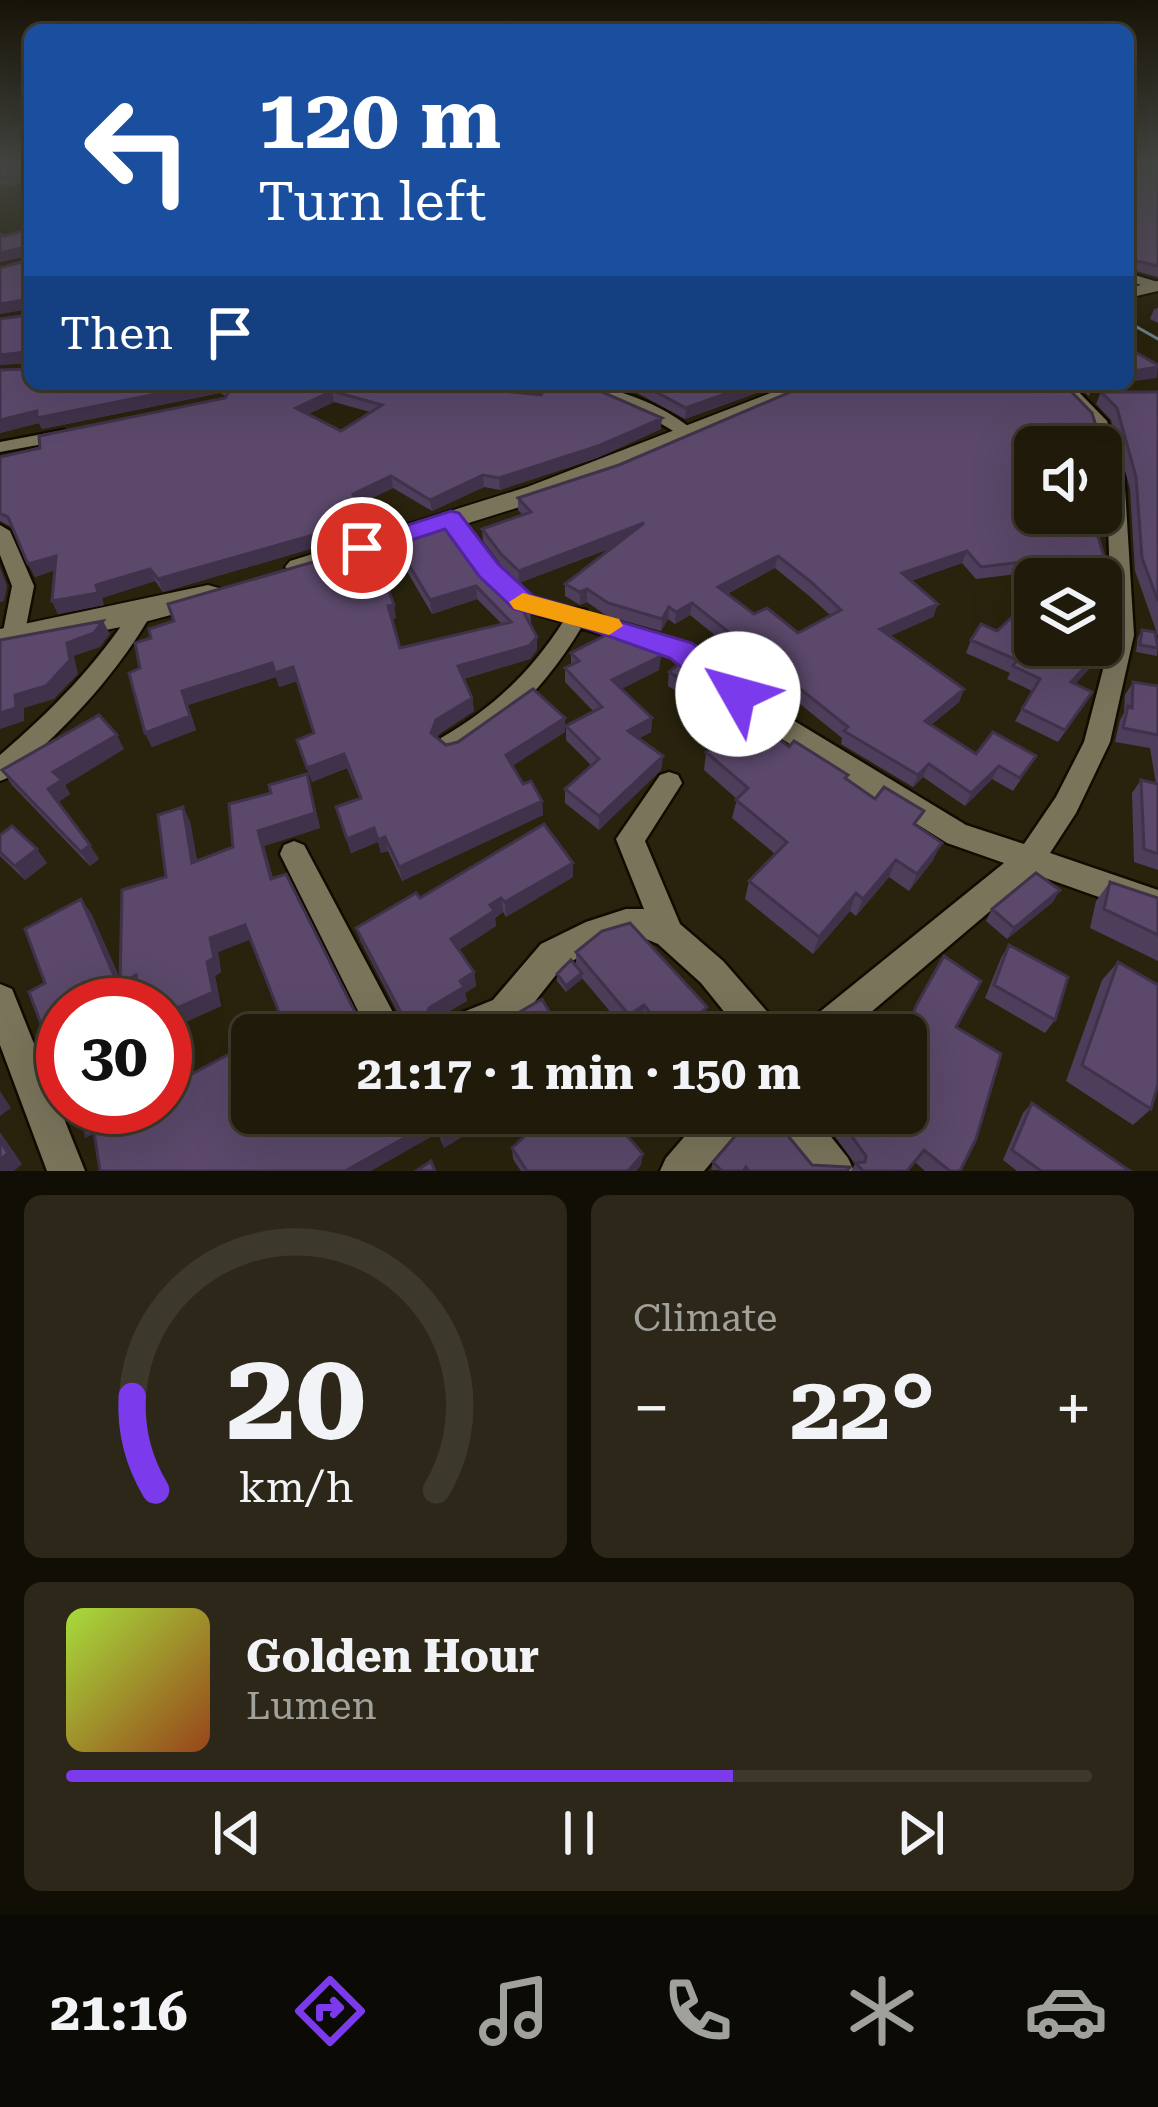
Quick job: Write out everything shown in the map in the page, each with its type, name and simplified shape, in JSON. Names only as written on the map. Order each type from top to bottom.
[{"type":"main road","points":[[271,576],[608,467],[686,431],[798,390]]},
{"type":"main road","points":[[6,638],[141,613],[226,590]]},
{"type":"street","points":[[595,390],[644,406],[686,431]]},
{"type":"street","points":[[843,1014],[1030,860],[1066,805],[1096,742],[1123,635],[1115,472],[1099,422],[1068,390]]},
{"type":"street","points":[[0,447],[76,433]]},
{"type":"street","points":[[451,519],[488,570],[524,603],[578,615],[681,650],[759,712],[958,834],[1158,904]]},
{"type":"street","points":[[0,531],[23,586],[6,638]]},
{"type":"street","points":[[0,770],[83,696],[121,649],[141,613]]},
{"type":"street","points":[[450,745],[484,727],[541,677],[578,615]]},
{"type":"street","points":[[669,783],[630,839],[669,934]]},
{"type":"street","points":[[295,854],[377,1014]]},
{"type":"street","points":[[500,1014],[552,955],[626,924],[649,924],[669,934],[712,972],[747,1014]]},
{"type":"street","points":[[0,1000],[65,1171]]},
{"type":"street","points":[[679,1171],[711,1134]]},
{"type":"street","points":[[805,1134],[835,1171]]},
{"type":"building","points":[[1134,218],[1158,218],[1158,266],[1134,260]]},
{"type":"building","points":[[24,231],[24,247],[0,253],[0,234]]},
{"type":"building","points":[[24,261],[24,300],[0,304],[0,268]]},
{"type":"building","points":[[24,315],[24,352],[0,355],[0,319]]},
{"type":"building","points":[[1134,351],[1158,365],[1134,371]]},
{"type":"building","points":[[24,369],[24,390],[176,390],[37,418],[37,411],[0,420],[0,370]]},
{"type":"building","points":[[230,390],[495,390],[541,395],[544,390],[598,390],[662,418],[598,446],[499,478],[483,475],[430,500],[391,476],[353,494],[363,521],[158,579],[150,569],[96,585],[98,593],[52,601],[56,556],[28,564],[8,517],[0,513],[0,457],[40,448],[39,436],[225,398]],"holes":[[[332,391],[382,405],[341,431],[296,408]]]},
{"type":"building","points":[[652,390],[736,390],[686,408]]},
{"type":"building","points":[[795,390],[1070,390],[1092,413],[1096,426],[1014,426],[1014,534],[1097,534],[1104,558],[1014,558],[1014,563],[981,567],[967,551],[902,573],[938,604],[880,629],[964,689],[925,721],[976,754],[993,732],[1036,756],[1020,778],[999,766],[971,793],[929,764],[918,775],[844,731],[848,727],[692,603],[676,612],[669,607],[662,619],[565,584],[644,523],[519,571],[482,529],[531,512],[518,498],[619,465]],"holes":[[[778,556],[841,610],[798,633],[767,608],[754,614],[718,587]]]},
{"type":"building","points":[[1101,392],[1158,392],[1158,601],[1142,558],[1136,477],[1117,408]]},
{"type":"building","points":[[449,527],[477,565],[530,610],[521,607],[537,637],[529,646],[458,666],[472,698],[436,720],[431,733],[446,745],[458,742],[533,689],[565,718],[506,755],[523,784],[531,781],[542,801],[399,867],[385,837],[378,840],[374,828],[347,839],[336,807],[361,798],[344,754],[307,768],[297,740],[314,733],[293,667],[275,673],[272,663],[182,691],[190,716],[145,733],[129,673],[140,668],[135,643],[151,638],[149,629],[174,621],[168,604],[337,555],[339,561],[374,550],[394,605],[388,606],[400,648],[511,622],[476,586],[430,600],[396,543]]},
{"type":"building","points":[[1013,616],[1014,659],[971,640],[981,624],[997,631]]},
{"type":"building","points":[[103,621],[94,633],[67,643],[70,660],[46,686],[15,695],[16,708],[0,713],[0,640]]},
{"type":"building","points":[[616,630],[646,639],[644,643],[661,656],[612,680],[652,718],[628,731],[663,756],[599,816],[565,789],[599,759],[566,726],[602,707],[565,668],[579,661],[571,653]]},
{"type":"building","points":[[1142,630],[1155,632],[1158,648],[1140,645]]},
{"type":"building","points":[[686,658],[759,715],[756,721],[742,717],[732,724],[704,703],[711,698],[669,672]]},
{"type":"building","points":[[1013,666],[1086,666],[1071,682],[1092,692],[1065,730],[1022,709],[1040,679]]},
{"type":"building","points":[[1133,682],[1158,686],[1158,735],[1123,728],[1128,706],[1132,708]]},
{"type":"building","points":[[99,715],[117,735],[53,772],[62,780],[48,789],[90,845],[81,852],[2,770]]},
{"type":"building","points":[[753,719],[789,747],[794,741],[848,775],[845,778],[875,799],[884,787],[924,811],[914,824],[942,843],[917,874],[896,860],[863,899],[856,893],[819,937],[749,881],[787,842],[736,800],[748,788],[706,752]]},
{"type":"building","points":[[307,774],[315,813],[258,831],[271,879],[286,874],[356,1014],[280,1014],[245,925],[210,938],[214,958],[207,962],[213,992],[192,1001],[192,978],[120,978],[122,890],[166,877],[158,815],[183,807],[192,863],[233,847],[229,804],[271,793],[269,785]]},
{"type":"building","points":[[1141,780],[1158,784],[1158,854],[1144,849]]},
{"type":"building","points":[[544,824],[573,863],[505,902],[501,898],[490,905],[494,911],[451,939],[474,972],[460,981],[464,987],[427,1014],[402,1014],[356,928],[416,893],[420,898]]},
{"type":"building","points":[[12,826],[37,849],[15,866],[0,852],[0,835]]},
{"type":"building","points":[[1036,873],[1060,890],[1014,928],[992,909]]},
{"type":"building","points":[[1110,882],[1158,898],[1158,935],[1104,909]]},
{"type":"building","points":[[81,899],[115,978],[43,978],[25,929]]},
{"type":"building","points":[[630,923],[707,1007],[699,1014],[651,1014],[644,1005],[628,1014],[576,952],[602,931]]},
{"type":"building","points":[[1009,945],[1068,977],[1055,1020],[994,985]]},
{"type":"building","points":[[944,956],[981,981],[956,1027],[1001,1054],[976,1139],[960,1171],[950,1171],[924,1150],[907,1171],[863,1171],[856,1163],[865,1162],[866,1156],[850,1134],[927,1134],[927,1014],[913,1014]]},
{"type":"building","points":[[571,960],[582,973],[566,986],[557,974]]},
{"type":"building","points":[[1118,962],[1158,985],[1158,1084],[1151,1109],[1082,1065]]},
{"type":"building","points":[[542,999],[550,1014],[516,1014]]},
{"type":"building","points":[[231,1053],[231,1134],[412,1134],[345,1171],[100,1171],[94,1134],[192,1134],[192,1074]]},
{"type":"building","points":[[1032,1103],[1130,1171],[1041,1171],[1012,1150]]},
{"type":"building","points":[[527,1134],[625,1134],[643,1154],[628,1171],[527,1171],[512,1148]]},
{"type":"building","points":[[737,1134],[787,1134],[812,1165],[850,1167],[847,1171],[749,1171],[746,1167],[722,1171],[713,1162]]},
{"type":"building","points":[[431,1161],[435,1171],[416,1171]]},
{"type":"waterway","points":[[1134,325],[1158,339]]},
{"type":"slow traffic","points":[[523,602],[609,626]]},
{"type":"route","points":[[362,548],[451,519],[488,570],[524,603],[578,615],[681,650],[738,694]]}]
